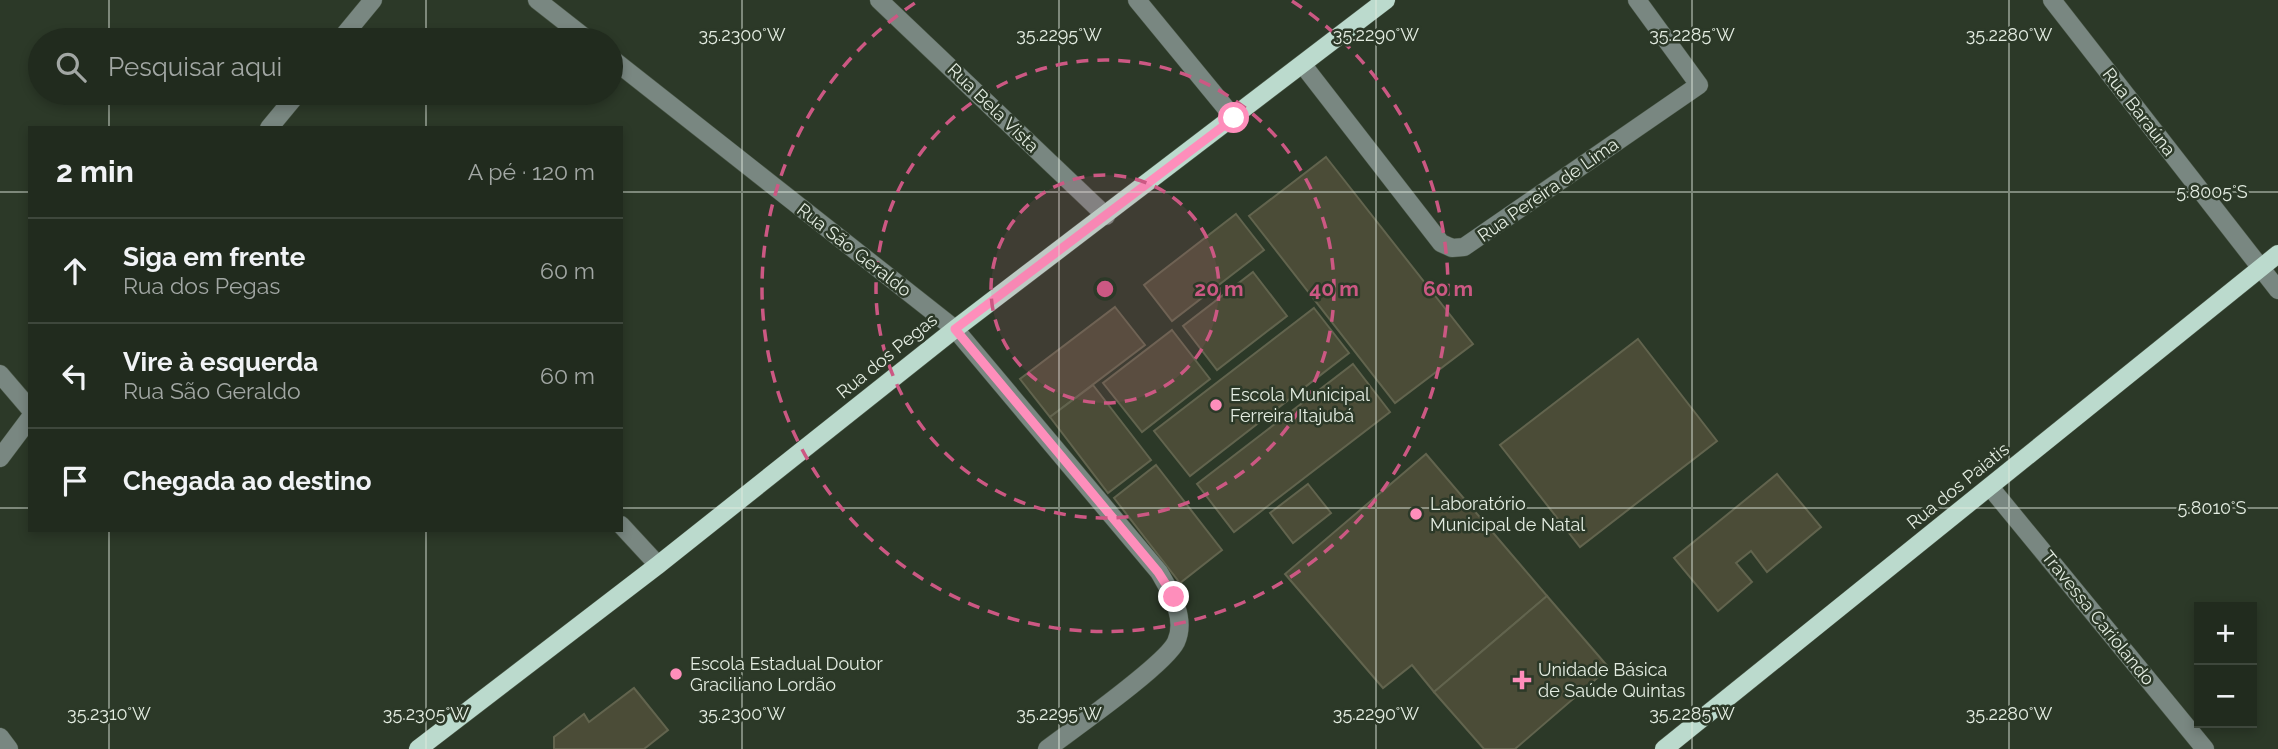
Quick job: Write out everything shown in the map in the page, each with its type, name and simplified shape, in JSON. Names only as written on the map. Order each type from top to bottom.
[{"type":"main road","name":"Rua dos Pegas","points":[[418,749],[658,565],[955,329],[1386,0]]},
{"type":"main road","name":"Rua dos Paiatis","points":[[1664,749],[2278,254]]},
{"type":"street","points":[[350,28],[373,0]]},
{"type":"street","points":[[537,0],[573,28]]},
{"type":"street","name":"Rua Bela Vista","points":[[879,0],[1106,216]]},
{"type":"street","points":[[1137,0],[1234,118]]},
{"type":"street","name":"Rua Pereira de Lima","points":[[1303,65],[1441,243],[1452,248],[1476,241],[1699,85],[1637,0]]},
{"type":"street","name":"Rua Baraúna","points":[[2052,0],[2278,290]]},
{"type":"street","name":"Rua São Geraldo","points":[[623,67],[955,329],[1158,572],[1174,597],[1179,620],[1176,642],[1154,666],[1047,749]]},
{"type":"street","points":[[271,126],[288,105]]},
{"type":"street","points":[[0,374],[28,407]]},
{"type":"street","points":[[0,458],[28,421]]},
{"type":"street","name":"Travessa Cariolando","points":[[1990,487],[2205,749]]},
{"type":"street","points":[[623,527],[658,565]]},
{"type":"street","points":[[0,737],[9,749]]},
{"type":"building","points":[[1326,157],[1473,344],[1395,403],[1249,216]]},
{"type":"building","points":[[1236,214],[1264,250],[1172,321],[1144,285]]},
{"type":"building","points":[[1253,272],[1287,316],[1217,370],[1183,326]]},
{"type":"building","points":[[1115,307],[1145,345],[1050,417],[1020,379]]},
{"type":"building","points":[[1314,308],[1349,353],[1190,476],[1154,431]]},
{"type":"building","points":[[1172,330],[1210,379],[1142,432],[1103,383]]},
{"type":"building","points":[[1638,339],[1717,441],[1580,547],[1500,445]]},
{"type":"building","points":[[1353,364],[1390,412],[1234,532],[1197,484]]},
{"type":"building","points":[[1093,385],[1151,460],[1108,493],[1050,417]]},
{"type":"building","name":"Laboratório Municipal de Natal","points":[[1426,454],[1547,596],[1434,692],[1412,665],[1383,688],[1285,574]]},
{"type":"building","points":[[1156,465],[1222,550],[1180,583],[1114,498]]},
{"type":"building","points":[[1777,474],[1821,527],[1767,572],[1751,551],[1736,563],[1752,582],[1718,611],[1674,558]]},
{"type":"building","points":[[1308,484],[1331,513],[1293,543],[1270,513]]},
{"type":"building","name":"Unidade Básica de Saúde Quintas","points":[[1547,596],[1609,668],[1515,749],[1484,749],[1434,692]]},
{"type":"building","points":[[634,688],[668,730],[644,749],[554,749],[554,737],[584,714],[589,722]]},
{"type":"place","name":"Escola Municipal Ferreira Itajubá","points":[[1216,405]]},
{"type":"place","name":"Laboratório Municipal de Natal","points":[[1416,514]]},
{"type":"place","name":"Escola Estadual Doutor Graciliano Lordão","points":[[676,674]]},
{"type":"place","name":"Unidade Básica de Saúde Quintas","points":[[1522,680]]},
{"type":"route","points":[[1174,597],[1158,572],[955,329],[1234,118]]}]
